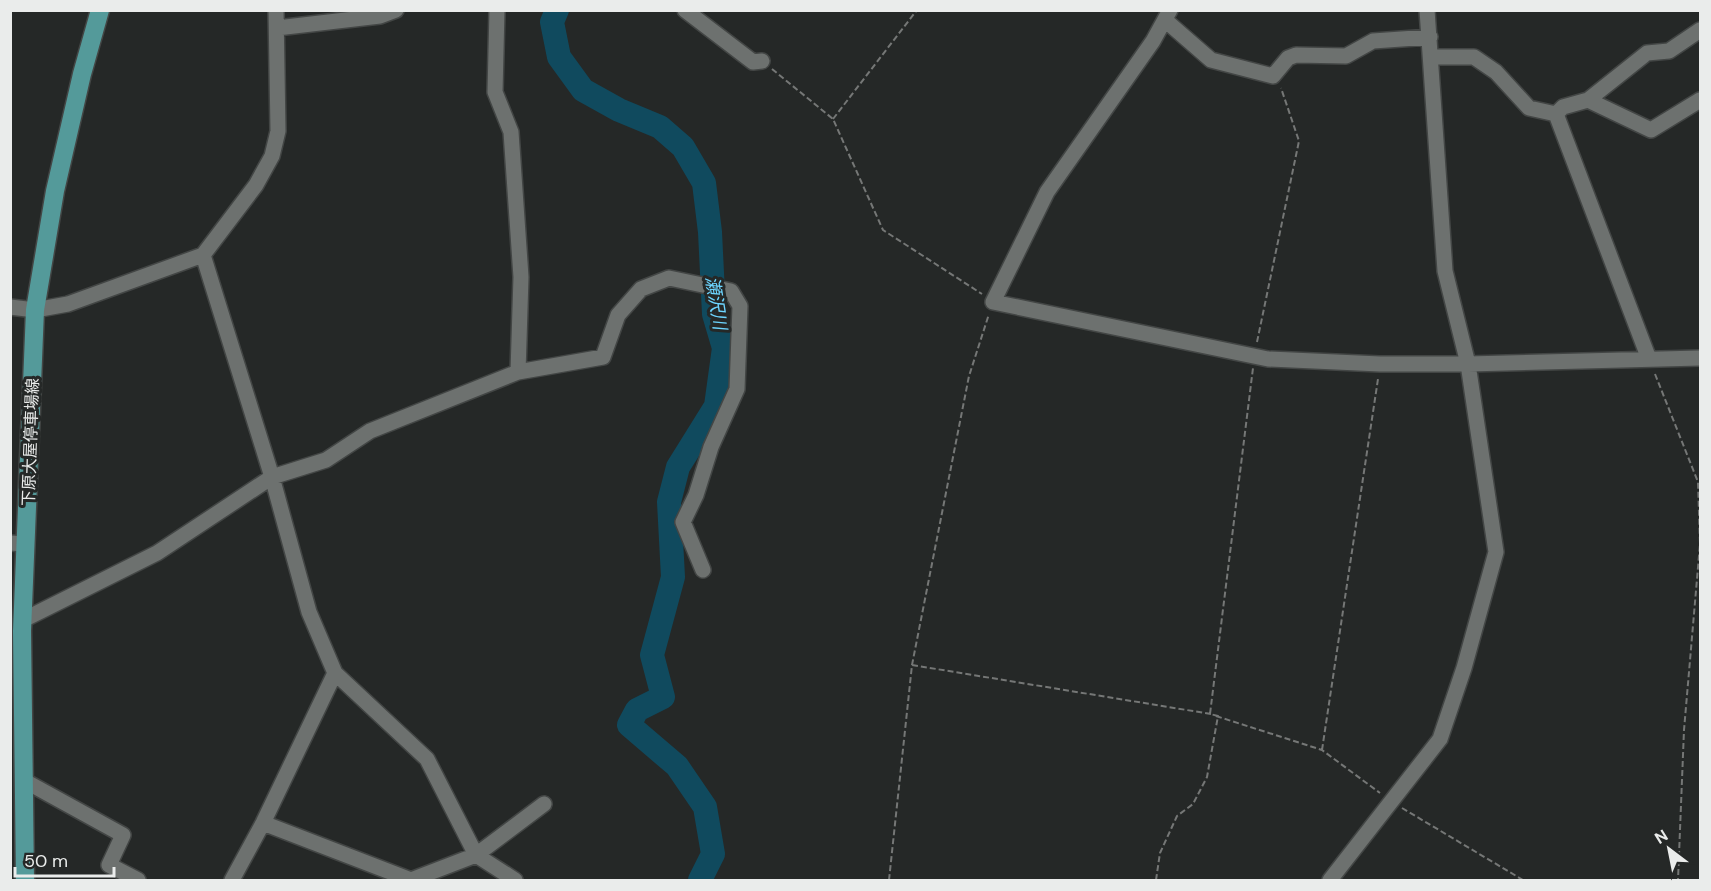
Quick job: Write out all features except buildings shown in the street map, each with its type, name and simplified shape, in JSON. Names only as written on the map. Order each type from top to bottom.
[{"type":"main road","name":"下原大屋停車場線","points":[[24,880],[18,543],[35,310],[56,191],[82,74],[100,10]]},
{"type":"street","points":[[10,307],[35,310],[68,304],[203,255],[256,185],[272,156],[278,131],[276,10]]},
{"type":"street","points":[[276,28],[396,10]]},
{"type":"street","points":[[497,10],[495,92],[511,132],[521,278],[518,372]]},
{"type":"street","points":[[685,10],[753,63],[762,61]]},
{"type":"street","points":[[1330,880],[1440,739],[1464,668],[1496,552],[1468,364],[1445,271],[1427,10]]},
{"type":"street","points":[[1430,37],[1373,41],[1346,56],[1296,55],[1288,58],[1273,76],[1211,60],[1168,15],[1047,192],[993,302],[1268,359],[1380,364],[1468,364],[1701,358]]},
{"type":"street","points":[[1556,114],[1563,107],[1588,99],[1647,53],[1669,51],[1701,30]]},
{"type":"street","points":[[1431,57],[1474,57],[1496,72],[1529,108],[1556,114]]},
{"type":"street","points":[[1588,99],[1651,130],[1701,100]]},
{"type":"street","points":[[1556,114],[1649,359]]},
{"type":"street","points":[[203,255],[272,477],[309,612],[335,674],[427,759],[476,855],[514,880]]},
{"type":"street","points":[[18,630],[157,553],[272,477],[326,460],[370,431],[518,372],[603,357],[618,315],[641,289],[669,278],[731,291],[741,306],[737,389],[711,447],[696,495],[683,522],[703,570]]},
{"type":"street","points":[[232,880],[263,823],[335,674]]},
{"type":"street","points":[[23,780],[123,835],[109,865],[138,880]]},
{"type":"street","points":[[263,823],[411,880],[476,855],[544,804]]},
{"type":"path","points":[[833,119],[917,10]]},
{"type":"path","points":[[762,61],[833,119],[883,230],[993,302],[969,376],[912,665],[889,880]]},
{"type":"path","points":[[1210,714],[1254,356],[1299,141],[1279,80],[1273,76]]},
{"type":"path","points":[[1623,880],[1678,880],[1684,730],[1701,544],[1698,482],[1649,359]]},
{"type":"path","points":[[1322,750],[1380,364]]},
{"type":"path","points":[[912,665],[1210,714],[1322,750],[1390,801],[1522,880]]},
{"type":"path","points":[[1156,880],[1160,853],[1176,816],[1193,804],[1207,777],[1218,716]]},
{"type":"waterway","name":"瀬沢川","points":[[557,10],[552,22],[559,57],[583,90],[619,110],[660,127],[683,147],[704,183],[710,232],[714,314],[724,348],[716,406],[678,467],[669,502],[673,577],[652,655],[663,697],[637,710],[629,725],[677,766],[705,807],[713,854],[700,880]]}]
